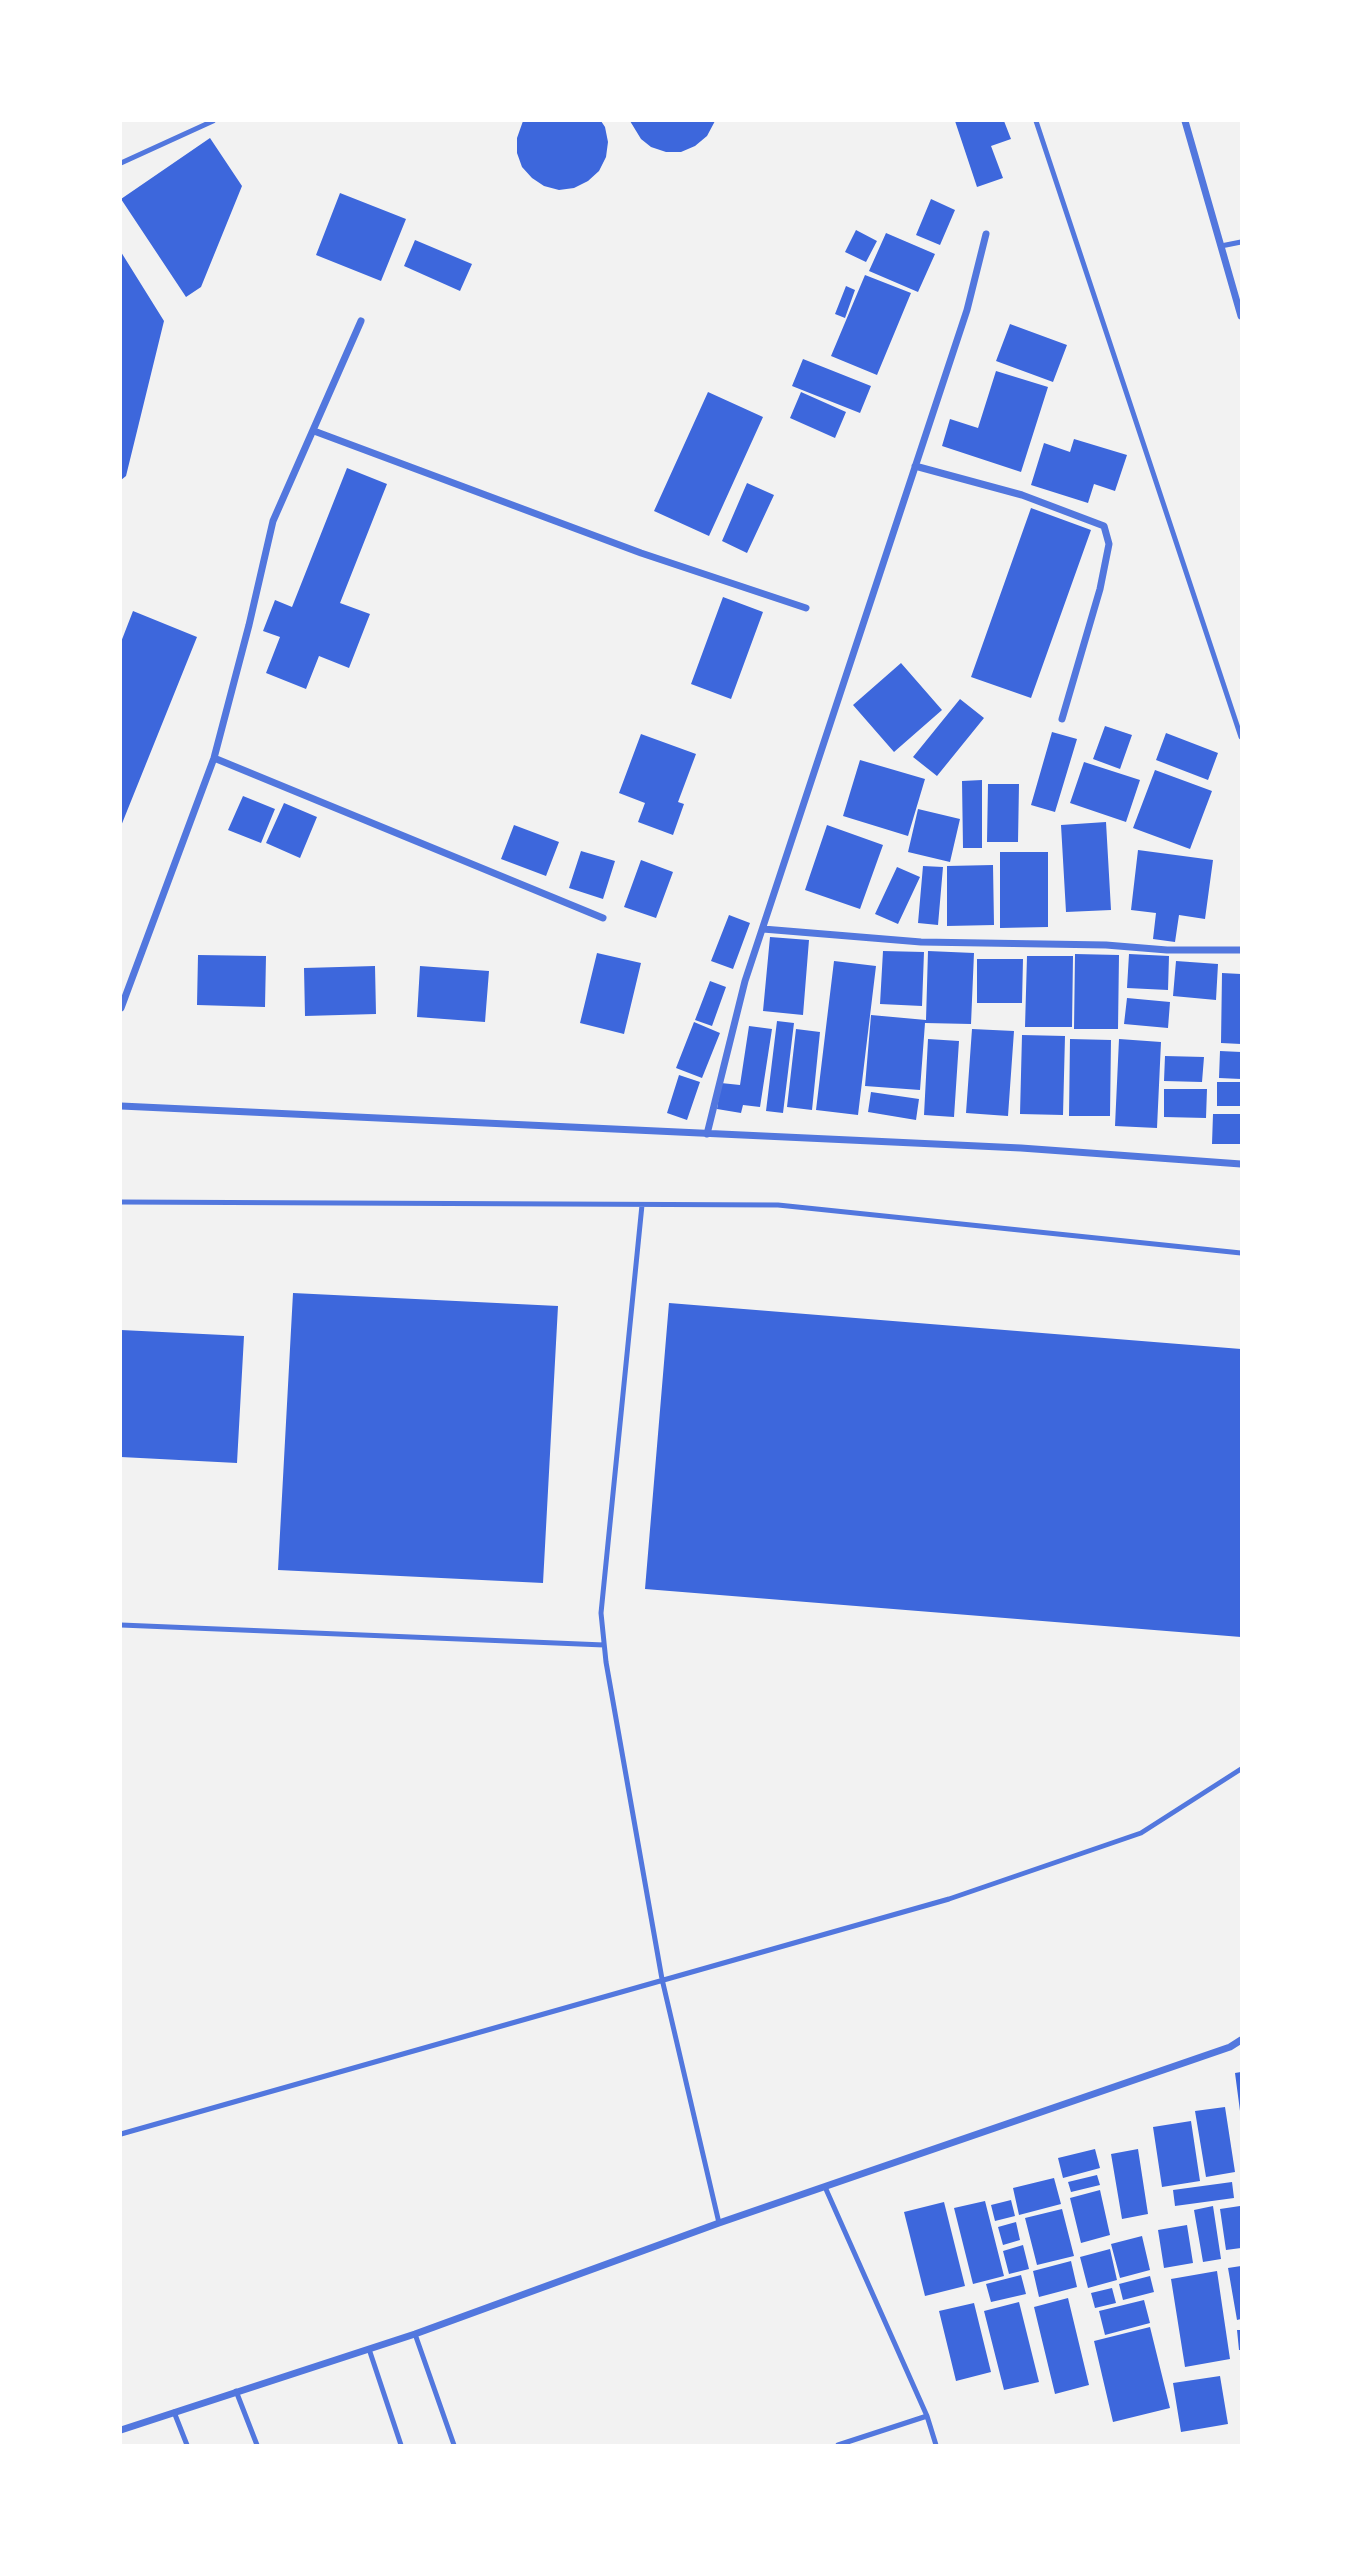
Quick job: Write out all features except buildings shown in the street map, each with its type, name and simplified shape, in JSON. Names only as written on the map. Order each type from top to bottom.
[{"type":"street","points":[[1185,121],[1241,316]]},
{"type":"street","points":[[707,1134],[745,981],[967,310],[986,234]]},
{"type":"street","points":[[121,1008],[214,758],[273,521],[361,321]]},
{"type":"street","points":[[314,431],[641,553],[806,608]]},
{"type":"street","points":[[915,466],[1022,495],[1104,526],[1110,544],[1100,589],[1062,719]]},
{"type":"street","points":[[214,758],[603,918]]},
{"type":"street","points":[[762,929],[921,942],[1241,950]]},
{"type":"street","points":[[121,1106],[1021,1148],[1241,1164]]},
{"type":"street","points":[[121,2430],[415,2334],[719,2223],[1230,2047],[1241,2040]]},
{"type":"lane","points":[[121,163],[213,121]]},
{"type":"lane","points":[[1036,121],[1241,737]]},
{"type":"lane","points":[[1221,246],[1241,242]]},
{"type":"lane","points":[[121,1202],[778,1205],[1241,1253]]},
{"type":"lane","points":[[642,1205],[601,1613],[604,1645],[662,1979],[719,2223]]},
{"type":"lane","points":[[121,1625],[604,1645]]},
{"type":"lane","points":[[121,2134],[950,1899],[1141,1833],[1241,1769]]},
{"type":"lane","points":[[825,2187],[927,2416],[936,2445]]},
{"type":"lane","points":[[415,2334],[454,2445]]},
{"type":"lane","points":[[369,2349],[401,2445]]},
{"type":"lane","points":[[236,2391],[257,2445]]},
{"type":"lane","points":[[174,2412],[187,2445]]},
{"type":"lane","points":[[838,2445],[927,2416]]}]
